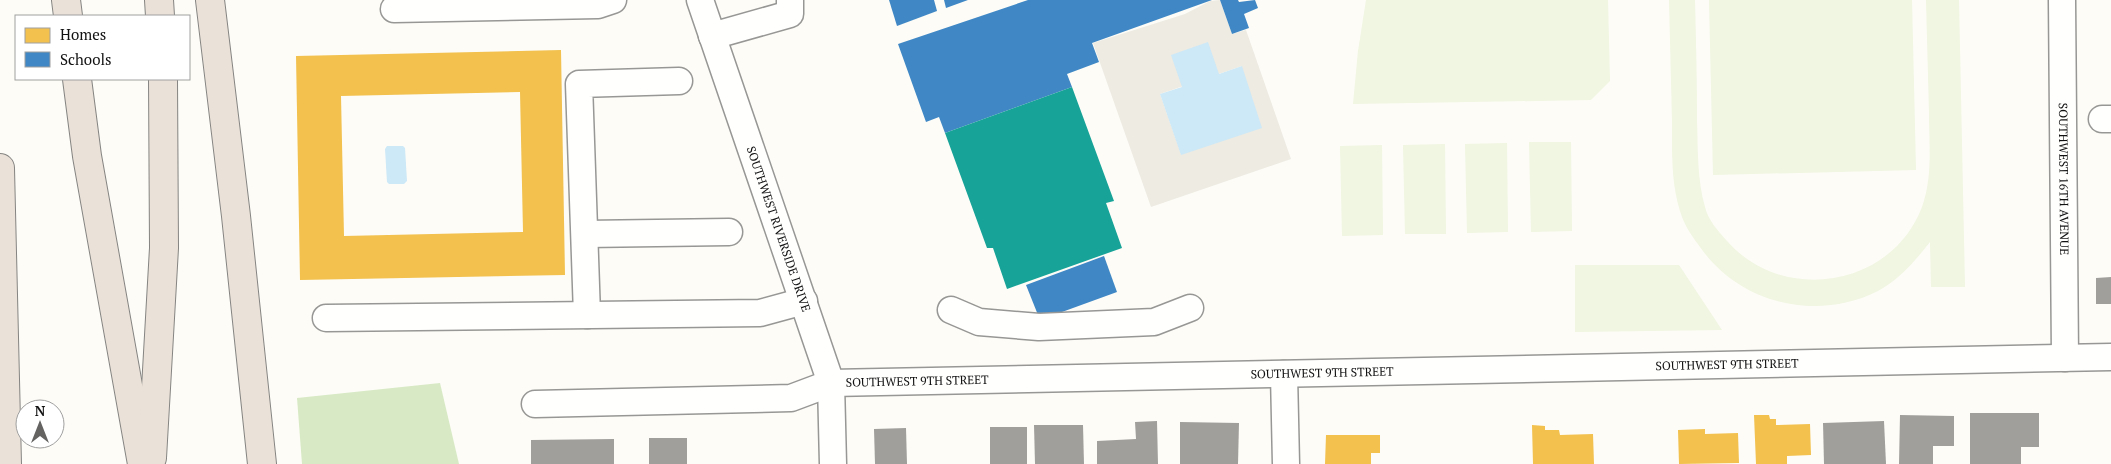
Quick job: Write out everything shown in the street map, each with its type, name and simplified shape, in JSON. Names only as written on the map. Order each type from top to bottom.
[{"type":"highway","points":[[66,0],[68,15]]},
{"type":"highway","points":[[159,0],[160,15]]},
{"type":"highway","points":[[210,0],[236,216],[262,464]]},
{"type":"highway","points":[[77,80],[89,166],[142,464]]},
{"type":"highway","points":[[151,464],[162,295],[165,189],[163,80]]},
{"type":"highway","points":[[0,168],[7,464]]},
{"type":"street","points":[[394,9],[598,5],[613,0]]},
{"type":"street","name":"SOUTHWEST RIVERSIDE DRIVE","points":[[700,0],[831,383],[833,464]]},
{"type":"street","name":"SOUTHWEST 16TH AVENUE","points":[[2062,0],[2065,358]]},
{"type":"street","points":[[712,36],[790,7]]},
{"type":"street","points":[[588,316],[579,84],[679,80]]},
{"type":"street","points":[[584,234],[729,232]]},
{"type":"street","points":[[326,318],[760,313],[804,301]]},
{"type":"street","points":[[952,310],[979,322],[1039,327],[1154,322],[1190,308]]},
{"type":"street","name":"SOUTHWEST 9TH STREET","points":[[535,404],[791,398],[831,383],[2111,357]]},
{"type":"street","points":[[1284,374],[1286,464]]},
{"type":"green space","points":[[1366,0],[1608,0],[1610,81],[1591,100],[1353,104],[1358,51]]},
{"type":"green space","points":[[1669,0],[1695,0],[1698,164],[1706,212],[1727,241],[1750,261],[1777,274],[1805,279],[1834,278],[1862,270],[1887,255],[1907,234],[1922,207],[1928,184],[1930,148],[1926,0],[1959,0],[1965,287],[1931,287],[1930,242],[1907,269],[1886,286],[1854,300],[1830,305],[1805,306],[1781,302],[1758,294],[1736,282],[1717,267],[1686,226],[1675,189],[1672,155]]},
{"type":"green space","points":[[1709,0],[1912,0],[1916,170],[1713,175]]},
{"type":"green space","points":[[1529,142],[1571,142],[1572,231],[1531,232]]},
{"type":"green space","points":[[1507,143],[1508,232],[1467,233],[1465,144]]},
{"type":"green space","points":[[1445,144],[1446,234],[1405,234],[1403,145]]},
{"type":"green space","points":[[1382,145],[1383,235],[1342,236],[1340,146]]},
{"type":"green space","points":[[1575,265],[1679,265],[1722,330],[1575,332]]},
{"type":"green space","points":[[440,383],[459,464],[302,464],[297,398]]},
{"type":"shaded area","points":[[1220,0],[1232,34],[1246,30],[1291,159],[1151,207],[1093,43],[1185,14],[1210,1]],"holes":[[[1242,66],[1181,155],[1160,94]]]},
{"type":"water","points":[[1208,42],[1219,74],[1242,66],[1262,128],[1181,155],[1160,94],[1182,87],[1171,55]]},
{"type":"water","points":[[387,146],[403,146],[405,148],[407,181],[404,184],[389,184],[387,182],[385,149]]},
{"type":"building: Homes","points":[[561,50],[565,275],[300,280],[296,56]],"holes":[[[520,92],[523,232],[344,236],[341,96]]]},
{"type":"building: Homes","points":[[1754,415],[1769,415],[1770,419],[1776,419],[1776,425],[1810,424],[1811,455],[1787,456],[1787,464],[1756,464]]},
{"type":"building: Homes","points":[[1532,425],[1545,426],[1545,430],[1559,430],[1560,435],[1593,434],[1594,464],[1533,464]]},
{"type":"building: Homes","points":[[1705,429],[1705,434],[1738,433],[1739,463],[1679,464],[1678,430]]},
{"type":"building: Homes","points":[[1326,435],[1380,435],[1380,453],[1371,453],[1371,464],[1325,464]]},
{"type":"building: Schools","points":[[889,0],[934,0],[937,11],[897,26]]},
{"type":"building: Schools","points":[[944,0],[968,0],[946,8]]},
{"type":"building: Schools","points":[[1028,0],[1212,0],[1092,43],[1099,62],[1067,74],[1072,87],[945,133],[939,117],[926,122],[898,44]]},
{"type":"building: Schools","points":[[1220,0],[1238,0],[1239,2],[1255,0],[1258,8],[1244,14],[1249,28],[1232,34]]},
{"type":"building: Schools","points":[[1104,256],[1117,292],[1040,320],[1026,285]]},
{"type":"building: Public","points":[[1072,87],[1114,201],[1106,203],[1122,248],[1007,289],[993,248],[987,248],[945,133]]},
{"type":"building: Other","points":[[2111,277],[2111,304],[2096,304],[2096,278]]},
{"type":"building: Other","points":[[1970,413],[2039,413],[2039,447],[2021,447],[2021,464],[1970,464]]},
{"type":"building: Other","points":[[1900,415],[1954,416],[1954,446],[1933,446],[1933,464],[1899,464]]},
{"type":"building: Other","points":[[1157,421],[1158,464],[1097,464],[1097,441],[1136,439],[1135,422]]},
{"type":"building: Other","points":[[1884,421],[1886,464],[1824,464],[1823,423]]},
{"type":"building: Other","points":[[1180,422],[1239,423],[1238,464],[1180,464]]},
{"type":"building: Other","points":[[1034,425],[1083,425],[1084,464],[1035,464]]},
{"type":"building: Other","points":[[990,427],[1027,427],[1027,464],[990,464]]},
{"type":"building: Other","points":[[906,428],[907,464],[875,464],[874,429]]},
{"type":"building: Other","points":[[649,438],[687,438],[687,464],[649,464]]},
{"type":"building: Other","points":[[614,439],[614,464],[531,464],[531,440]]}]
